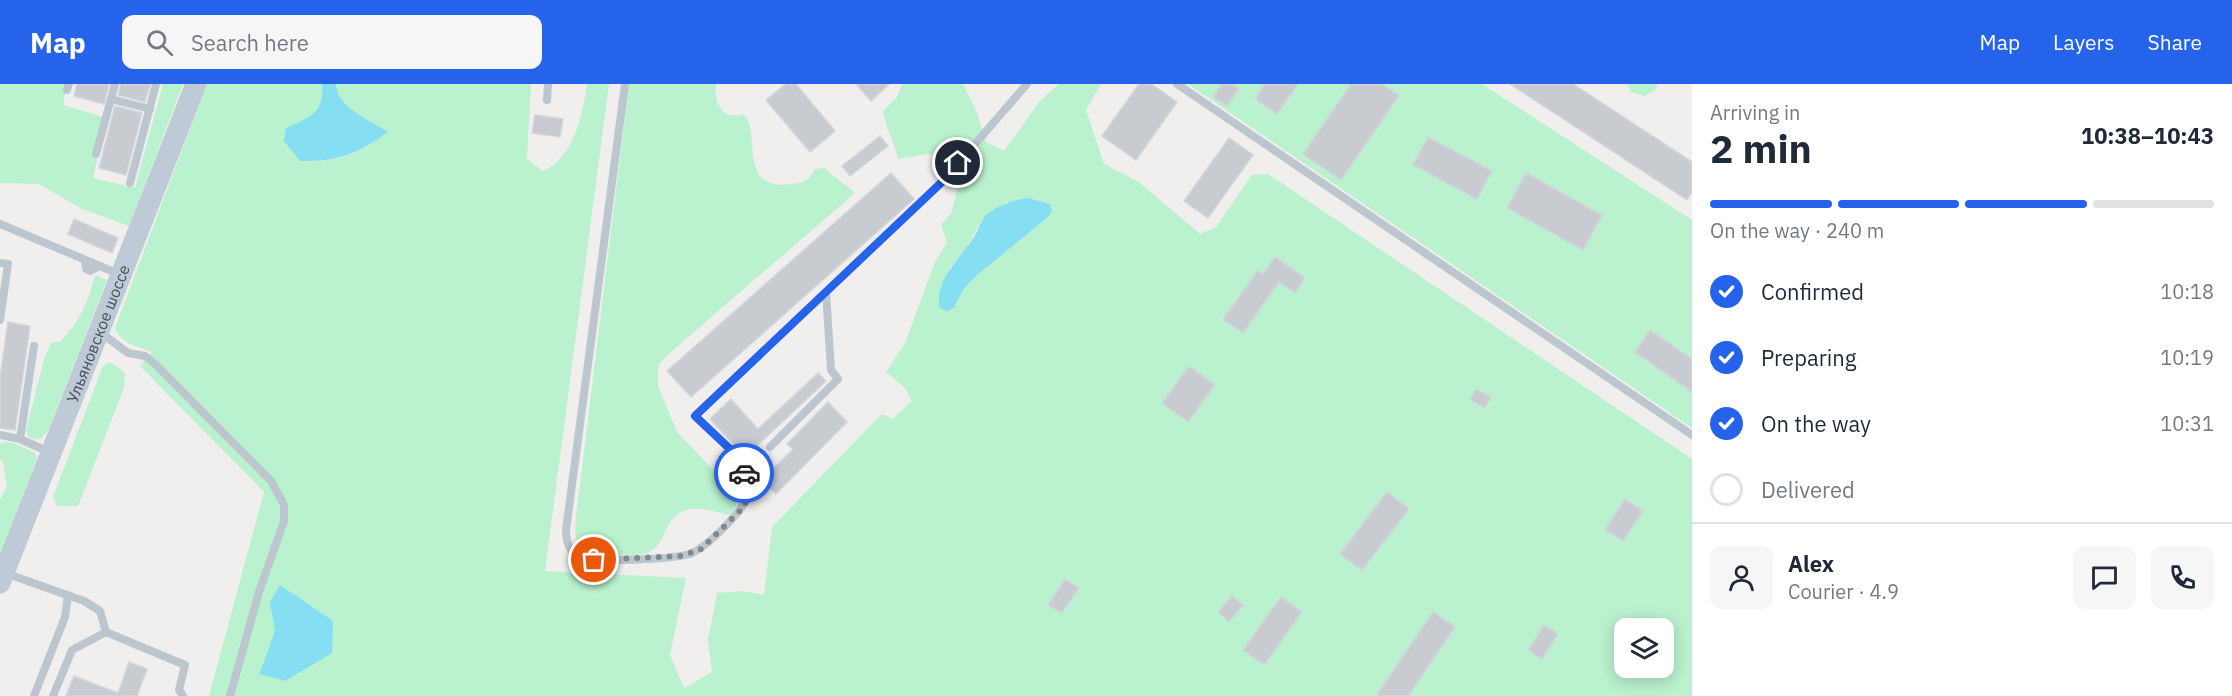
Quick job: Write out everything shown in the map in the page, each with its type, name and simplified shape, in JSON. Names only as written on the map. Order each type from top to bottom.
[{"type":"main road","name":"Ульяновское шоссе","points":[[2,578],[196,84]]},
{"type":"lane","points":[[96,154],[115,84]]},
{"type":"lane","points":[[130,183],[156,84]]},
{"type":"lane","points":[[547,100],[548,84]]},
{"type":"lane","points":[[625,84],[566,530],[566,538],[576,555],[594,560],[690,554],[700,550],[741,510],[751,494],[753,484],[730,449],[695,416],[943,181],[1028,84]]},
{"type":"lane","points":[[1177,84],[1692,435]]},
{"type":"lane","points":[[111,99],[150,109]]},
{"type":"lane","points":[[0,224],[85,260],[86,268],[90,271],[100,266],[121,275]]},
{"type":"lane","points":[[0,263],[8,264],[0,320]]},
{"type":"lane","points":[[770,447],[838,379],[831,370],[826,292]]},
{"type":"lane","points":[[99,331],[128,353],[145,356],[155,364],[271,481],[284,505],[284,521],[259,592],[230,696]]},
{"type":"lane","points":[[20,439],[34,346]]},
{"type":"lane","points":[[0,435],[20,439],[51,452]]},
{"type":"lane","points":[[2,578],[68,595],[100,611],[106,632]]},
{"type":"lane","points":[[34,696],[65,617],[68,595]]},
{"type":"lane","points":[[53,696],[72,650],[106,632]]},
{"type":"lane","points":[[106,632],[185,665],[179,690],[183,696]]},
{"type":"green space","points":[[0,84],[67,84],[63,105],[107,118],[93,178],[135,188],[163,84],[183,84],[129,226],[82,209],[39,184],[0,183]]},
{"type":"green space","points":[[207,84],[322,84],[321,102],[314,113],[286,128],[300,161],[313,161],[347,156],[388,132],[348,107],[338,93],[336,84],[531,84],[527,159],[543,171],[554,165],[569,146],[583,108],[587,84],[609,84],[545,571],[686,578],[670,655],[684,688],[712,672],[708,640],[717,593],[741,591],[764,595],[772,527],[882,414],[893,419],[912,401],[905,388],[886,372],[905,343],[935,262],[947,242],[941,225],[952,212],[962,163],[927,154],[898,159],[883,111],[897,97],[902,84],[963,84],[977,113],[986,142],[1004,151],[1039,102],[1059,84],[1101,84],[1086,110],[1104,164],[1139,182],[1200,234],[1216,227],[1252,175],[1268,174],[1692,459],[1692,696],[209,696],[264,492],[140,366],[152,352],[125,341],[115,328]],"holes":[[[1007,202],[1048,217],[975,277],[963,290],[954,308],[939,295],[950,267],[965,250],[982,220]],[[275,631],[285,681],[259,673]]]},
{"type":"green space","points":[[629,84],[716,84],[716,98],[721,109],[730,115],[744,114],[749,123],[754,160],[763,179],[775,184],[799,183],[808,179],[814,170],[823,167],[855,193],[664,358],[658,366],[658,386],[677,432],[720,477],[738,487],[736,506],[729,515],[704,509],[685,510],[670,522],[654,549],[642,555],[623,556],[585,548],[576,538],[575,531]]},
{"type":"green space","points":[[1188,84],[1482,84],[1692,220],[1692,428]]},
{"type":"green space","points":[[1627,84],[1657,84],[1656,89],[1644,96],[1631,92]]},
{"type":"green space","points":[[95,275],[107,280],[48,431],[40,439],[29,438],[26,431],[44,359],[52,342],[60,342],[78,319],[90,293]]},
{"type":"green space","points":[[110,362],[125,373],[124,388],[78,506],[57,506],[53,497],[103,366]]},
{"type":"green space","points":[[0,443],[14,443],[35,453],[37,459],[0,555],[0,499],[7,488],[3,462],[0,460]]},
{"type":"water","points":[[322,84],[336,84],[338,93],[348,107],[388,132],[367,146],[347,155],[325,160],[300,161],[284,141],[286,128],[314,113],[321,102]]},
{"type":"water","points":[[1028,198],[1050,204],[1052,211],[1048,217],[975,277],[963,290],[954,308],[947,311],[940,308],[939,298],[945,278],[985,217],[990,212],[1013,201]]},
{"type":"water","points":[[280,585],[333,621],[332,653],[285,681],[259,674],[275,631],[270,602]]},
{"type":"building","points":[[77,84],[109,84],[104,104],[74,96]]},
{"type":"building","points":[[121,84],[150,84],[145,102],[118,95]]},
{"type":"building","points":[[786,84],[796,84],[835,131],[810,152],[766,100]]},
{"type":"building","points":[[856,84],[889,84],[871,101]]},
{"type":"building","points":[[1139,84],[1151,84],[1177,102],[1136,160],[1102,136]]},
{"type":"building","points":[[1222,84],[1231,84],[1239,89],[1227,106],[1213,97]]},
{"type":"building","points":[[1265,84],[1298,84],[1277,114],[1255,99]]},
{"type":"building","points":[[1351,84],[1382,84],[1399,96],[1341,180],[1303,154]]},
{"type":"building","points":[[1510,84],[1573,84],[1692,162],[1692,192],[1687,200]]},
{"type":"building","points":[[115,106],[142,113],[126,175],[99,168]]},
{"type":"building","points":[[535,115],[563,119],[560,137],[532,133]]},
{"type":"building","points":[[880,136],[888,146],[850,176],[842,166]]},
{"type":"building","points":[[1428,137],[1492,171],[1477,199],[1413,165]]},
{"type":"building","points":[[1229,138],[1253,155],[1208,218],[1184,201]]},
{"type":"building","points":[[891,173],[914,199],[691,397],[667,371]]},
{"type":"building","points":[[1526,173],[1602,215],[1583,250],[1507,208]]},
{"type":"building","points":[[74,219],[118,238],[112,253],[68,234]]},
{"type":"building","points":[[1275,257],[1305,278],[1295,293],[1279,282],[1243,333],[1223,319],[1258,270],[1263,274]]},
{"type":"building","points":[[8,322],[30,326],[15,430],[0,428],[0,378]]},
{"type":"building","points":[[1650,330],[1692,359],[1692,392],[1635,352]]},
{"type":"building","points":[[1189,366],[1215,385],[1188,422],[1162,403]]},
{"type":"building","points":[[818,373],[826,381],[745,457],[710,419],[731,399],[758,429]]},
{"type":"building","points":[[1476,389],[1491,397],[1485,408],[1470,400]]},
{"type":"building","points":[[828,402],[847,422],[776,494],[762,480],[793,449],[787,444]]},
{"type":"building","points":[[1387,492],[1409,509],[1362,570],[1340,554]]},
{"type":"building","points":[[1625,499],[1643,511],[1623,541],[1605,530]]},
{"type":"building","points":[[1065,579],[1079,588],[1062,613],[1048,605]]},
{"type":"building","points":[[1232,596],[1243,605],[1229,622],[1218,612]]},
{"type":"building","points":[[1281,597],[1302,612],[1264,665],[1243,650]]},
{"type":"building","points":[[1433,612],[1455,627],[1408,696],[1376,696]]},
{"type":"building","points":[[1544,625],[1558,634],[1542,659],[1528,650]]},
{"type":"building","points":[[129,662],[147,669],[137,696],[66,696],[74,676],[118,693]]},
{"type":"way so far","points":[[594,560],[680,556],[700,550],[741,510],[751,494],[753,484],[744,473]]},
{"type":"route","points":[[744,473],[730,449],[695,416],[943,181],[958,163]]}]
